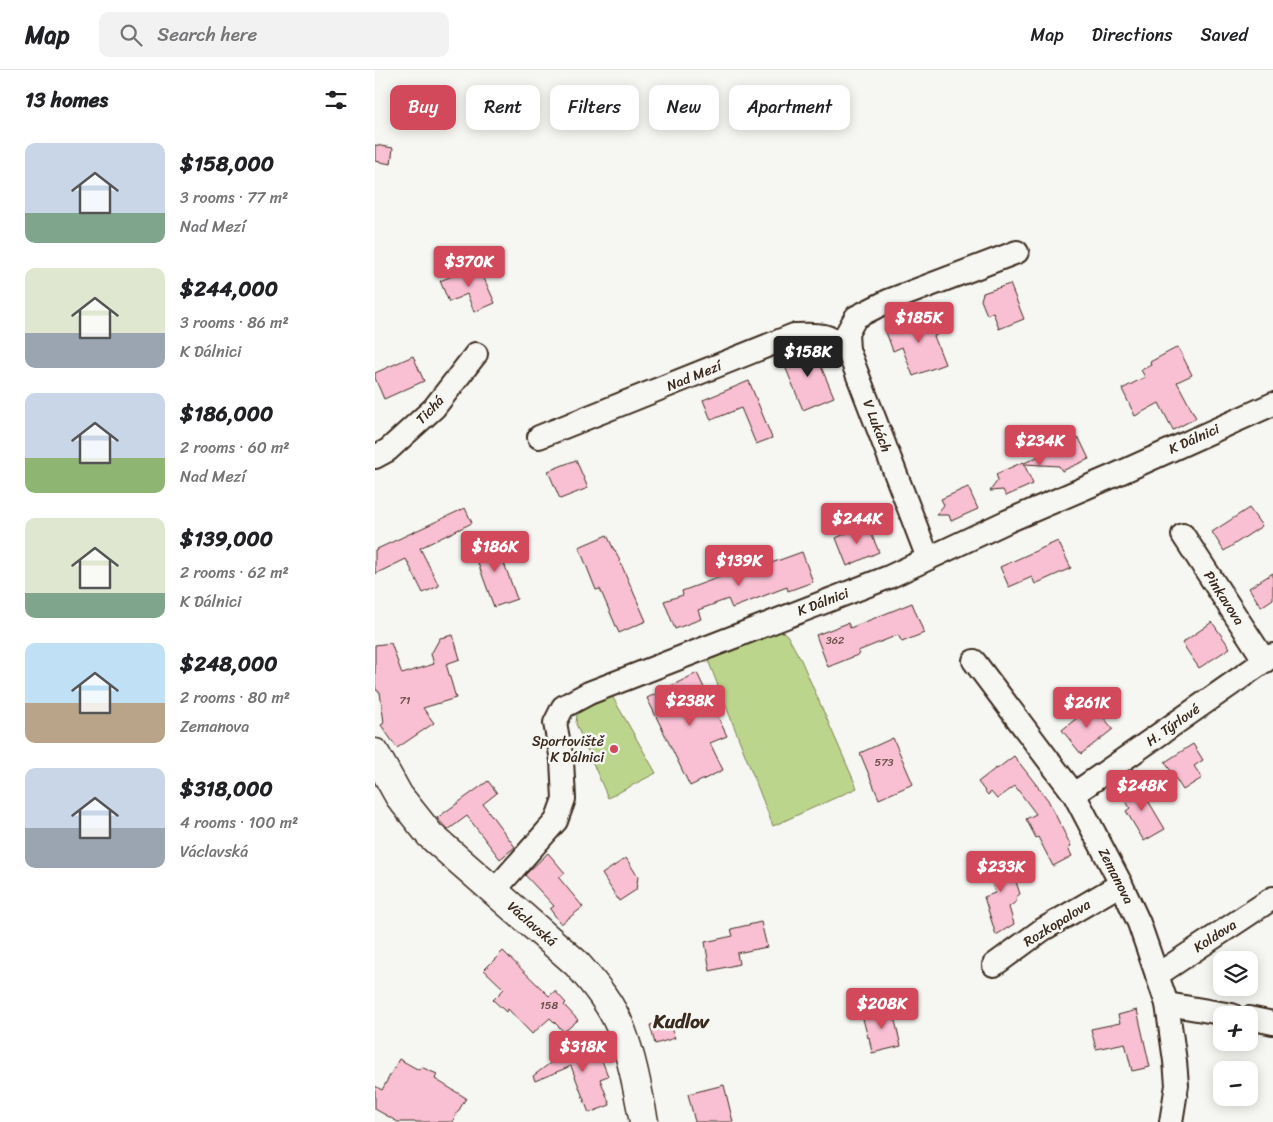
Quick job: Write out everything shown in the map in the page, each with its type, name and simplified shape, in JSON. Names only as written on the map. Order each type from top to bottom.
[{"type":"street","points":[[847,350],[847,333],[856,317],[888,301],[1017,252]]},
{"type":"street","name":"Nad Mezí","points":[[539,437],[794,335],[818,334],[837,341],[847,350]]},
{"type":"street","name":"V Lukách","points":[[847,350],[928,558]]},
{"type":"street","name":"Tichá","points":[[375,457],[388,450],[434,408],[476,354]]},
{"type":"street","name":"K Dálnici","points":[[494,890],[556,822],[563,799],[562,760],[555,723],[563,707],[589,693],[889,577],[1008,520],[1273,404]]},
{"type":"street","name":"Pinkavova","points":[[1183,535],[1269,658]]},
{"type":"street","name":"H. Týrlové","points":[[1074,794],[1269,658]]},
{"type":"street","name":"Zemanova","points":[[975,661],[1074,794],[1139,923],[1167,1004],[1177,1085],[1171,1122]]},
{"type":"street","name":"Václavská","points":[[375,754],[399,796],[430,835],[576,962],[594,983],[609,1004],[622,1031],[644,1122]]},
{"type":"street","name":"Rozkopalova","points":[[994,965],[1042,930],[1121,884]]},
{"type":"street","name":"Koldova","points":[[1157,975],[1273,898]]},
{"type":"street","points":[[1167,1004],[1213,1012]]},
{"type":"street","points":[[1258,1020],[1273,1023]]},
{"type":"green space","points":[[778,628],[787,635],[801,660],[857,788],[773,826],[706,655]]},
{"type":"green space","name":"Sportoviště K Dálnici","points":[[612,696],[656,773],[608,798],[576,724],[577,713]]},
{"type":"building","points":[[375,145],[393,148],[391,164],[375,161]]},
{"type":"building","points":[[478,265],[495,303],[474,312],[467,294],[449,302],[440,281]]},
{"type":"building","points":[[1010,284],[1024,319],[999,329],[993,312],[987,315],[981,300],[983,293]]},
{"type":"building","points":[[936,313],[943,332],[934,336],[945,364],[913,376],[902,347],[893,351],[886,332]]},
{"type":"building","points":[[1178,347],[1192,375],[1177,382],[1196,418],[1173,430],[1159,403],[1135,416],[1122,389],[1145,377],[1141,370],[1151,365],[1150,362]]},
{"type":"building","points":[[813,348],[834,397],[803,410],[782,359]]},
{"type":"building","points":[[413,356],[424,381],[384,399],[375,378],[375,373]]},
{"type":"building","points":[[749,381],[772,438],[756,444],[741,408],[711,420],[703,400]]},
{"type":"building","points":[[1079,438],[1089,459],[1062,471],[1059,466],[1024,464],[1033,484],[1006,496],[1003,490],[990,491],[998,480],[996,474]]},
{"type":"building","points":[[576,460],[588,488],[560,499],[548,471]]},
{"type":"building","points":[[968,487],[978,509],[951,521],[949,515],[936,515],[944,505],[941,499]]},
{"type":"building","points":[[465,508],[472,523],[420,548],[439,586],[423,593],[406,559],[375,574],[375,550]]},
{"type":"building","points":[[1249,508],[1262,526],[1224,551],[1212,532]]},
{"type":"building","points":[[867,524],[879,552],[847,566],[836,538]]},
{"type":"building","points":[[607,535],[646,621],[619,633],[600,589],[596,590],[579,547]]},
{"type":"building","points":[[495,538],[517,599],[494,607],[472,547]]},
{"type":"building","points":[[1058,541],[1071,568],[1035,584],[1032,577],[1009,587],[1000,567]]},
{"type":"building","points":[[802,552],[813,582],[788,591],[787,587],[732,608],[728,599],[698,610],[701,619],[675,629],[664,601],[683,595],[682,591],[720,577],[718,571],[749,560],[752,570]]},
{"type":"building","points":[[1273,573],[1273,599],[1261,607],[1249,588]]},
{"type":"building","points":[[912,603],[924,633],[902,642],[898,635],[858,651],[860,654],[828,667],[816,635],[848,623],[850,628]]},
{"type":"building","points":[[1212,622],[1230,648],[1199,668],[1182,643]]},
{"type":"building","points":[[453,635],[460,659],[446,664],[456,698],[423,708],[434,723],[397,748],[381,725],[384,723],[380,692],[376,690],[375,683],[375,645],[391,643],[402,674],[434,664],[431,654],[440,638]]},
{"type":"building","points":[[697,673],[727,736],[710,743],[723,770],[690,786],[647,698]]},
{"type":"building","points":[[1093,705],[1113,729],[1081,754],[1062,730]]},
{"type":"building","points":[[893,738],[913,784],[879,799],[860,753]]},
{"type":"building","points":[[1193,744],[1203,760],[1194,766],[1202,778],[1183,790],[1165,762]]},
{"type":"building","points":[[1014,756],[1048,800],[1071,846],[1068,848],[1072,856],[1053,866],[1026,819],[1036,814],[1015,786],[997,799],[991,792],[988,795],[978,782]]},
{"type":"building","points":[[488,781],[497,793],[483,804],[515,847],[500,859],[467,816],[448,830],[437,818]]},
{"type":"building","points":[[1137,782],[1165,829],[1144,841],[1126,811],[1130,808],[1120,792]]},
{"type":"building","points":[[548,853],[565,873],[559,878],[583,907],[561,924],[550,909],[554,906],[525,875]]},
{"type":"building","points":[[1007,854],[1020,894],[1015,898],[1017,901],[1009,907],[1014,924],[996,935],[984,897],[995,893],[985,862]]},
{"type":"building","points":[[626,858],[638,877],[636,890],[619,901],[602,874]]},
{"type":"building","points":[[761,922],[767,947],[737,953],[739,964],[710,971],[705,942],[733,936],[731,929]]},
{"type":"building","points":[[503,951],[549,996],[555,991],[566,1003],[564,1005],[578,1020],[564,1032],[550,1018],[532,1034],[508,1009],[506,1012],[493,1000],[504,989],[484,970]]},
{"type":"building","points":[[892,1008],[901,1046],[872,1053],[862,1015]]},
{"type":"building","points":[[1137,1010],[1150,1067],[1132,1071],[1125,1043],[1096,1049],[1091,1029],[1120,1023],[1118,1015]]},
{"type":"building","points":[[665,1022],[666,1025],[669,1024],[675,1038],[655,1044],[650,1025]]},
{"type":"building","points":[[594,1040],[608,1076],[600,1079],[610,1105],[589,1113],[571,1066],[535,1081],[533,1076],[565,1052]]},
{"type":"building","points":[[399,1059],[419,1070],[421,1067],[437,1074],[435,1079],[466,1098],[452,1122],[398,1122],[375,1109],[375,1086],[382,1090]]},
{"type":"building","points":[[724,1085],[733,1122],[695,1122],[688,1094]]},
{"type":"place","name":"Sportoviště K Dálnici","points":[[614,749]]},
{"type":"district","name":"Kudlov","points":[[681,1021]]}]
